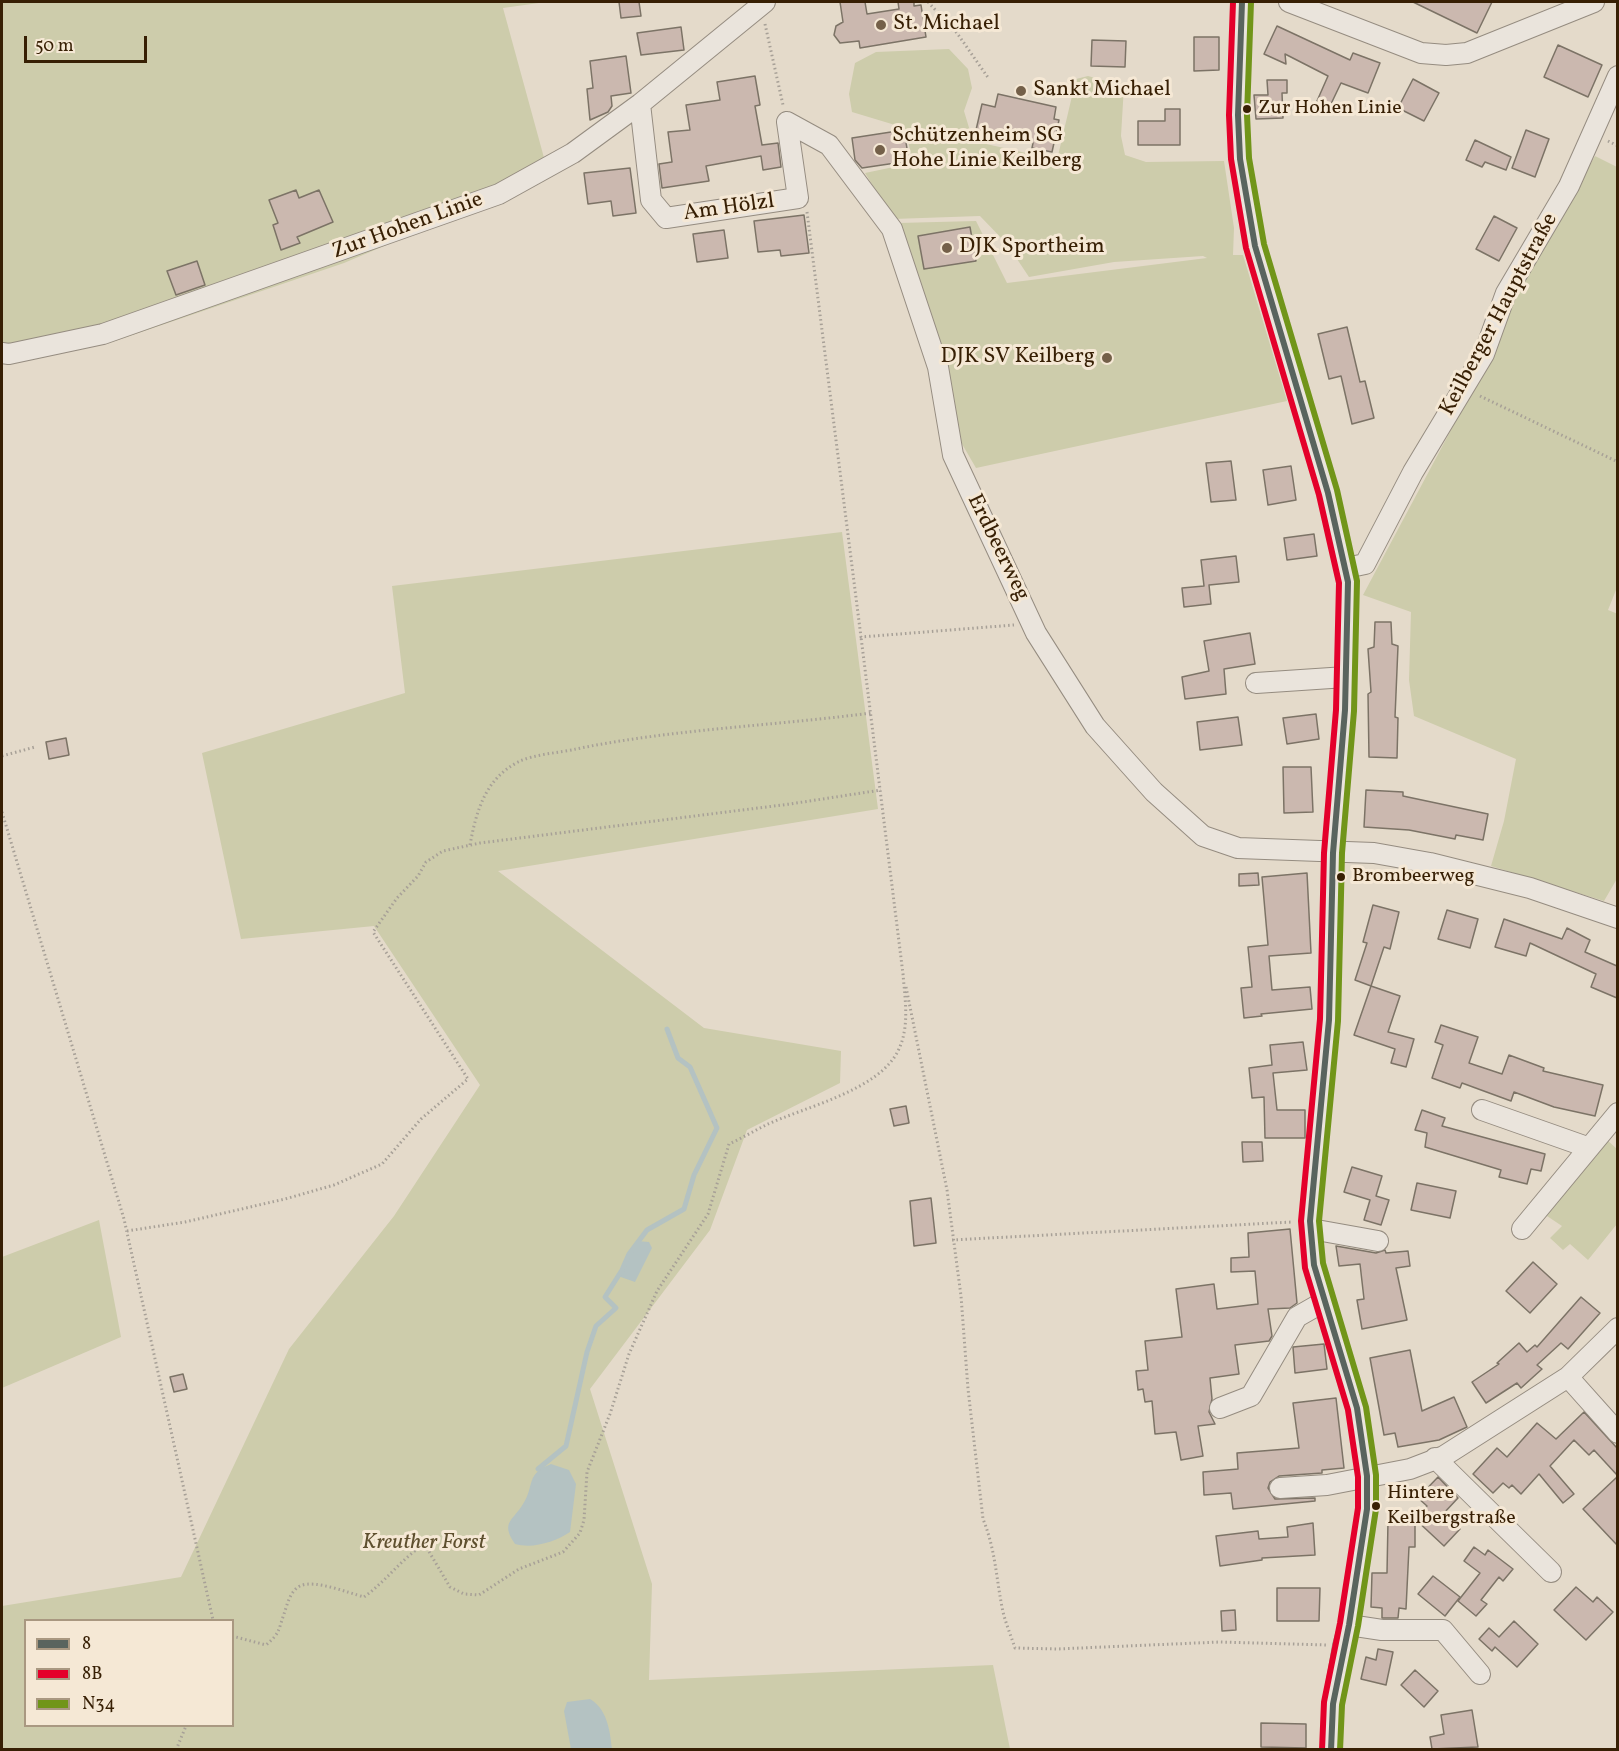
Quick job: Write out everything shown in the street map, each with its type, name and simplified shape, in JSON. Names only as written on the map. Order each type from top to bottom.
[{"type":"street","points":[[1242,2],[1238,115],[1240,159],[1255,246],[1328,493],[1347,575],[1346,677],[1333,853],[1329,1020],[1310,1225],[1314,1265],[1357,1408],[1367,1476],[1367,1509],[1349,1625],[1342,1646],[1333,1704],[1331,1749]]},
{"type":"street","points":[[1289,2],[1421,53],[1446,55],[1467,53],[1594,2]]},
{"type":"street","name":"Zur Hohen Linie","points":[[2,353],[9,354],[103,334],[499,194],[573,153],[640,104],[762,3]]},
{"type":"street","name":"Keilberger Hauptstraße","points":[[1347,575],[1365,564],[1413,472],[1484,354],[1506,293],[1569,186],[1617,76]]},
{"type":"street","name":"Am Hölzl","points":[[640,104],[651,200],[666,218],[798,198],[787,122]]},
{"type":"street","name":"Erdbeerweg","points":[[787,122],[829,145],[892,229],[938,366],[953,456],[1034,624],[1036,633],[1095,726],[1154,792],[1203,836],[1238,848],[1333,853]]},
{"type":"street","points":[[1256,683],[1346,677]]},
{"type":"street","points":[[1333,853],[1374,853],[1430,863],[1530,888],[1617,918]]},
{"type":"street","points":[[1482,1110],[1587,1147]]},
{"type":"street","points":[[1522,1229],[1617,1113]]},
{"type":"street","points":[[1310,1225],[1378,1241]]},
{"type":"street","points":[[1220,1408],[1251,1396],[1297,1317],[1325,1302]]},
{"type":"street","points":[[1280,1488],[1327,1485],[1410,1469],[1444,1456],[1568,1377],[1617,1328]]},
{"type":"street","points":[[1568,1377],[1617,1433]]},
{"type":"street","points":[[1435,1458],[1551,1572]]},
{"type":"street","points":[[1349,1625],[1382,1630],[1443,1630],[1480,1674]]},
{"type":"path","points":[[928,2],[957,33],[989,79]]},
{"type":"path","points":[[762,3],[787,122]]},
{"type":"path","points":[[234,1637],[266,1645],[279,1634],[290,1597],[298,1586],[308,1584],[334,1588],[364,1597],[381,1585],[409,1555],[420,1547],[428,1550],[450,1587],[464,1593],[479,1595],[519,1569],[563,1552],[580,1533],[584,1520],[587,1472],[610,1414],[629,1354],[657,1291],[708,1214],[729,1144],[767,1125],[847,1093],[882,1071],[898,1052],[906,1023],[903,974],[806,203],[798,198]]},
{"type":"path","points":[[1465,389],[1617,462]]},
{"type":"path","points":[[861,637],[1034,624]]},
{"type":"path","points":[[470,845],[479,803],[493,782],[519,762],[618,740],[871,713]]},
{"type":"path","points":[[2,756],[35,747]]},
{"type":"path","points":[[127,1231],[185,1222],[285,1199],[334,1185],[382,1164],[421,1119],[468,1079],[373,932],[397,898],[418,876],[426,862],[443,851],[470,845],[881,790]]},
{"type":"path","points":[[2,813],[127,1231],[213,1619]]},
{"type":"path","points":[[903,974],[947,1190],[961,1296],[968,1389],[983,1519],[1001,1586],[1003,1611],[1015,1648],[1080,1648],[1220,1642],[1342,1646]]},
{"type":"path","points":[[952,1240],[1310,1225]]},
{"type":"path","points":[[176,1749],[185,1727]]},
{"type":"green space","points":[[2,2],[546,2],[503,8],[549,176],[344,263],[106,344],[2,363]]},
{"type":"green space","points":[[949,49],[968,69],[972,88],[964,111],[973,141],[1057,160],[1076,79],[1088,76],[1124,86],[1121,136],[1125,155],[1146,162],[1224,161],[1234,228],[1233,255],[1243,255],[1287,401],[976,468],[958,437],[898,223],[976,221],[1007,283],[1207,258],[1203,256],[1114,262],[1029,277],[1007,244],[980,216],[893,219],[865,173],[913,163],[905,128],[852,112],[849,94],[855,63],[876,52]]},
{"type":"green space","points":[[1595,156],[1617,167],[1618,585],[1608,610],[1618,614],[1618,877],[1604,901],[1491,866],[1504,821],[1516,759],[1414,716],[1409,680],[1411,612],[1363,595],[1492,353],[1517,292]]},
{"type":"green space","name":"Kreuther Forst","points":[[842,532],[878,809],[498,871],[704,1028],[841,1051],[840,1083],[747,1130],[710,1230],[590,1389],[652,1584],[649,1680],[993,1665],[1010,1749],[2,1750],[2,1606],[181,1577],[289,1349],[394,1216],[480,1085],[374,926],[241,939],[202,753],[405,693],[392,586]]},
{"type":"green space","points":[[1607,1140],[1617,1149],[1617,1224],[1588,1260],[1570,1244],[1563,1250],[1550,1238],[1562,1226],[1544,1214]]},
{"type":"green space","points":[[99,1220],[121,1337],[2,1388],[2,1257]]},
{"type":"shaded area","points":[[637,1241],[649,1242],[652,1248],[635,1282],[618,1276]]},
{"type":"shaded area","points":[[551,1464],[569,1470],[576,1484],[570,1532],[544,1544],[529,1546],[515,1544],[508,1526],[527,1498],[534,1476]]},
{"type":"shaded area","points":[[590,1699],[604,1714],[609,1727],[612,1749],[571,1749],[564,1711],[567,1702]]},
{"type":"building","points":[[619,2],[639,2],[641,16],[621,18]]},
{"type":"building","name":"St. Michael","points":[[840,2],[865,2],[867,14],[899,9],[898,2],[914,2],[914,6],[921,5],[926,37],[860,48],[859,41],[840,43],[834,35],[836,26],[843,22]]},
{"type":"building","points":[[1413,2],[1492,2],[1477,33]]},
{"type":"building","points":[[1277,26],[1350,60],[1353,53],[1380,63],[1368,93],[1341,83],[1330,106],[1317,101],[1328,76],[1285,54],[1286,64],[1264,54]]},
{"type":"building","points":[[681,27],[684,50],[641,55],[637,33]]},
{"type":"building","points":[[1194,37],[1219,37],[1219,70],[1194,71]]},
{"type":"building","points":[[1092,40],[1126,41],[1125,67],[1091,66]]},
{"type":"building","points":[[1558,45],[1602,65],[1588,97],[1544,77]]},
{"type":"building","points":[[626,56],[631,93],[611,96],[612,106],[608,112],[590,120],[587,89],[593,88],[590,61]]},
{"type":"building","points":[[755,76],[760,105],[755,106],[762,145],[778,143],[781,167],[763,170],[761,156],[706,166],[709,181],[662,188],[659,164],[672,162],[668,132],[690,130],[686,105],[720,100],[717,82]]},
{"type":"building","points":[[1413,79],[1439,93],[1424,121],[1398,108]]},
{"type":"building","points":[[1267,80],[1287,80],[1287,93],[1282,93],[1283,118],[1256,119],[1254,95],[1268,95]]},
{"type":"building","points":[[998,94],[1056,107],[1054,119],[1059,120],[1052,152],[1032,148],[1033,143],[976,130],[982,104],[995,107]]},
{"type":"building","points":[[1165,109],[1180,109],[1180,145],[1138,145],[1138,121],[1165,121]]},
{"type":"building","name":"Schützenheim SG Hohe Linie Keilberg","points":[[904,130],[909,161],[862,168],[855,160],[852,138]]},
{"type":"building","points":[[1526,130],[1549,139],[1535,177],[1512,168]]},
{"type":"building","points":[[1475,140],[1511,157],[1506,170],[1485,162],[1482,167],[1466,160]]},
{"type":"building","points":[[630,168],[636,213],[613,216],[611,201],[588,204],[584,173]]},
{"type":"building","points":[[296,190],[299,198],[319,190],[333,222],[297,237],[300,243],[281,250],[273,225],[278,223],[269,200]]},
{"type":"building","points":[[804,215],[809,253],[781,256],[780,250],[758,252],[754,221]]},
{"type":"building","points":[[1494,216],[1517,228],[1499,261],[1476,249]]},
{"type":"building","name":"DJK Sportheim","points":[[970,227],[976,261],[924,269],[918,236]]},
{"type":"building","points":[[724,230],[728,258],[697,262],[693,234]]},
{"type":"building","points":[[197,261],[205,285],[176,295],[167,271]]},
{"type":"building","points":[[1347,327],[1360,382],[1365,381],[1374,418],[1352,424],[1341,376],[1329,379],[1318,334]]},
{"type":"building","points":[[1231,461],[1236,500],[1211,502],[1206,463]]},
{"type":"building","points":[[1291,466],[1296,500],[1268,505],[1263,470]]},
{"type":"building","points":[[1314,534],[1317,556],[1287,560],[1284,538]]},
{"type":"building","points":[[1236,556],[1239,582],[1209,585],[1211,604],[1184,607],[1182,588],[1204,586],[1201,560]]},
{"type":"building","points":[[1375,622],[1391,622],[1392,644],[1398,646],[1395,717],[1398,718],[1397,758],[1369,757],[1368,694],[1371,692],[1368,649],[1374,647]]},
{"type":"building","points":[[1250,633],[1255,664],[1224,669],[1226,694],[1185,699],[1182,677],[1209,671],[1204,641]]},
{"type":"building","points":[[1316,714],[1319,739],[1287,744],[1283,718]]},
{"type":"building","points":[[1238,717],[1242,745],[1200,750],[1197,722]]},
{"type":"building","points":[[66,738],[69,755],[49,759],[46,742]]},
{"type":"building","points":[[1283,767],[1311,767],[1313,812],[1284,813]]},
{"type":"building","points":[[1366,790],[1403,792],[1403,796],[1488,814],[1483,840],[1456,835],[1455,839],[1409,830],[1364,827]]},
{"type":"building","points":[[1258,873],[1259,885],[1239,886],[1239,874]]},
{"type":"building","points":[[1307,873],[1311,953],[1269,956],[1272,990],[1310,987],[1312,1009],[1244,1018],[1241,988],[1252,987],[1248,947],[1268,945],[1262,877]]},
{"type":"building","points":[[1373,905],[1399,912],[1390,949],[1384,947],[1371,986],[1355,980],[1367,943],[1363,942]]},
{"type":"building","points":[[1447,910],[1478,919],[1470,948],[1438,939]]},
{"type":"building","points":[[1504,919],[1562,939],[1567,928],[1590,940],[1585,952],[1617,966],[1617,998],[1591,987],[1596,974],[1530,943],[1526,956],[1495,947]]},
{"type":"building","points":[[1371,986],[1400,996],[1388,1032],[1414,1039],[1406,1067],[1391,1063],[1395,1049],[1354,1035]]},
{"type":"building","points":[[1441,1025],[1478,1037],[1469,1063],[1502,1074],[1509,1055],[1544,1068],[1543,1071],[1603,1085],[1595,1116],[1554,1107],[1514,1092],[1511,1101],[1462,1083],[1460,1088],[1432,1078],[1443,1045],[1435,1042]]},
{"type":"building","points":[[1303,1042],[1307,1070],[1273,1073],[1277,1110],[1305,1110],[1305,1138],[1265,1138],[1264,1097],[1252,1098],[1249,1068],[1272,1065],[1270,1045]]},
{"type":"building","points":[[906,1106],[909,1123],[894,1126],[890,1109]]},
{"type":"building","points":[[1422,1110],[1445,1118],[1442,1126],[1545,1154],[1541,1171],[1531,1169],[1527,1184],[1499,1177],[1501,1170],[1425,1147],[1427,1133],[1415,1130]]},
{"type":"building","points":[[1242,1142],[1262,1142],[1263,1161],[1243,1162]]},
{"type":"building","points":[[1352,1167],[1382,1176],[1376,1196],[1389,1200],[1381,1225],[1364,1220],[1370,1200],[1344,1192]]},
{"type":"building","points":[[1417,1183],[1456,1191],[1450,1218],[1411,1210]]},
{"type":"building","points":[[931,1198],[936,1243],[914,1246],[910,1201]]},
{"type":"building","points":[[1290,1229],[1297,1303],[1290,1308],[1268,1309],[1272,1336],[1269,1341],[1235,1345],[1239,1374],[1210,1378],[1212,1399],[1209,1412],[1215,1424],[1198,1426],[1203,1456],[1181,1460],[1176,1432],[1155,1434],[1152,1401],[1145,1402],[1143,1389],[1138,1390],[1136,1371],[1148,1370],[1145,1341],[1182,1337],[1176,1289],[1214,1284],[1217,1309],[1258,1304],[1255,1271],[1231,1272],[1231,1258],[1249,1257],[1248,1233]]},
{"type":"building","points":[[1336,1246],[1376,1253],[1385,1250],[1386,1253],[1408,1251],[1410,1266],[1396,1268],[1407,1320],[1362,1329],[1357,1300],[1364,1299],[1360,1264],[1339,1266]]},
{"type":"building","points":[[1533,1262],[1557,1284],[1530,1313],[1506,1291]]},
{"type":"building","points":[[1581,1297],[1600,1313],[1568,1349],[1561,1343],[1537,1365],[1542,1369],[1521,1388],[1517,1383],[1486,1403],[1472,1382],[1499,1364],[1497,1363],[1519,1343],[1527,1352],[1535,1345],[1537,1347]]},
{"type":"building","points":[[1324,1344],[1327,1369],[1295,1373],[1293,1347]]},
{"type":"building","points":[[1410,1350],[1422,1411],[1454,1397],[1467,1427],[1439,1440],[1398,1447],[1395,1433],[1384,1435],[1370,1358]]},
{"type":"building","points":[[183,1374],[187,1389],[174,1392],[170,1377]]},
{"type":"building","points":[[1336,1398],[1344,1468],[1322,1470],[1322,1473],[1279,1476],[1270,1482],[1268,1488],[1275,1499],[1315,1498],[1315,1501],[1233,1509],[1231,1493],[1204,1495],[1203,1472],[1238,1469],[1237,1453],[1299,1448],[1293,1403]]},
{"type":"building","points":[[1584,1412],[1617,1448],[1617,1475],[1594,1450],[1589,1455],[1574,1440],[1550,1466],[1574,1494],[1563,1503],[1539,1474],[1521,1494],[1512,1485],[1509,1488],[1503,1483],[1493,1493],[1473,1474],[1497,1448],[1507,1457],[1537,1423],[1556,1439]]},
{"type":"building","points":[[1438,1477],[1458,1498],[1443,1514],[1460,1529],[1444,1546],[1415,1519],[1427,1506],[1418,1498]]},
{"type":"building","points":[[1617,1477],[1617,1545],[1583,1509]]},
{"type":"building","points":[[1388,1521],[1415,1521],[1415,1547],[1409,1547],[1406,1609],[1399,1608],[1398,1618],[1382,1618],[1382,1608],[1371,1607],[1372,1573],[1387,1573]]},
{"type":"building","points":[[1313,1523],[1315,1555],[1262,1558],[1262,1560],[1220,1566],[1216,1536],[1258,1531],[1259,1539],[1288,1537],[1287,1527]]},
{"type":"building","points":[[1474,1547],[1485,1555],[1488,1550],[1513,1569],[1503,1581],[1499,1577],[1481,1600],[1487,1604],[1476,1616],[1458,1601],[1480,1573],[1464,1561]]},
{"type":"building","points":[[1433,1576],[1460,1597],[1445,1616],[1418,1594]]},
{"type":"building","points":[[1576,1587],[1593,1602],[1597,1597],[1613,1612],[1586,1640],[1554,1610]]},
{"type":"building","points":[[1277,1588],[1320,1588],[1319,1621],[1277,1621]]},
{"type":"building","points":[[1235,1610],[1236,1630],[1222,1631],[1221,1611]]},
{"type":"building","points":[[1514,1621],[1538,1644],[1517,1667],[1495,1647],[1492,1651],[1479,1639],[1489,1628],[1499,1637]]},
{"type":"building","points":[[1378,1649],[1393,1652],[1386,1685],[1361,1679],[1366,1657],[1376,1660]]},
{"type":"building","points":[[1415,1670],[1438,1691],[1424,1707],[1401,1685]]},
{"type":"building","points":[[1472,1710],[1478,1747],[1432,1749],[1430,1737],[1444,1734],[1441,1715]]},
{"type":"building","points":[[1261,1723],[1306,1724],[1306,1748],[1261,1747]]},
{"type":"waterway","points":[[538,1469],[566,1446],[587,1352],[596,1326],[616,1308],[605,1297],[629,1254],[647,1230],[684,1209],[694,1175],[717,1128],[690,1067],[678,1058],[667,1029]]},
{"type":"transit line","name":"8B","points":[[1233,2],[1229,115],[1231,159],[1246,248],[1319,495],[1339,583],[1336,710],[1324,853],[1320,1019],[1301,1221],[1305,1268],[1348,1410],[1358,1477],[1358,1508],[1340,1623],[1324,1702],[1322,1750]]},
{"type":"transit line","name":"8","points":[[1242,2],[1238,115],[1240,159],[1255,246],[1328,493],[1348,582],[1345,710],[1333,853],[1329,1020],[1310,1221],[1314,1265],[1357,1408],[1367,1476],[1367,1509],[1349,1625],[1333,1704],[1331,1750]]},
{"type":"transit line","name":"N34","points":[[1251,2],[1247,115],[1249,158],[1264,244],[1337,490],[1357,581],[1354,711],[1342,853],[1338,1021],[1319,1221],[1323,1263],[1366,1407],[1376,1475],[1376,1509],[1358,1626],[1342,1705],[1340,1750]]},
{"type":"place","name":"St. Michael","points":[[881,25]]},
{"type":"place","name":"Sankt Michael","points":[[1021,91]]},
{"type":"place","name":"Zur Hohen Linie","points":[[1247,109]]},
{"type":"place","name":"Schützenheim SG Hohe Linie Keilberg","points":[[880,150]]},
{"type":"place","name":"DJK Sportheim","points":[[947,248]]},
{"type":"place","name":"DJK SV Keilberg","points":[[1107,358]]},
{"type":"place","name":"Brombeerweg","points":[[1341,877]]},
{"type":"place","name":"Hintere Keilbergstraße","points":[[1376,1506]]}]
